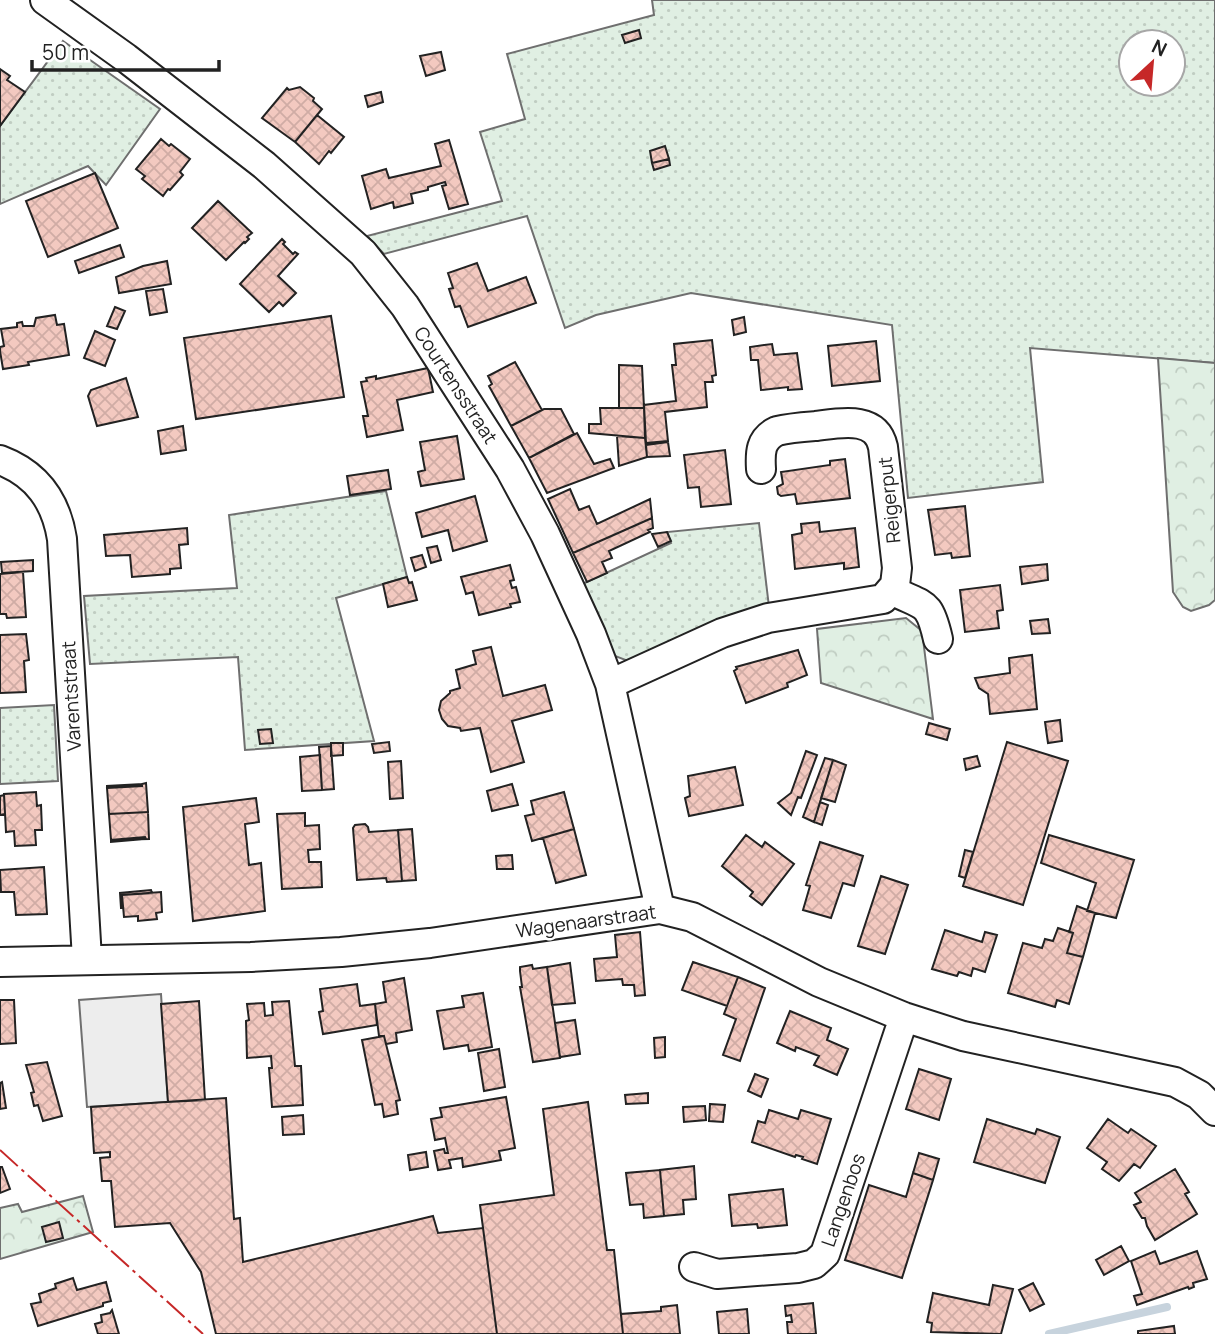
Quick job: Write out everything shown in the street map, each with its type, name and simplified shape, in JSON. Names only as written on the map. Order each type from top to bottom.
[{"type":"street","name":"Courtensstraat","points":[[45,0],[137,66],[264,164],[337,229],[386,281],[423,332],[510,469],[592,634],[610,684],[660,909]]},
{"type":"street","name":"Reigerput","points":[[761,469],[762,445],[768,436],[777,431],[851,422],[867,426],[876,433],[883,447],[897,568],[893,591]]},
{"type":"street","name":"Varentstraat","points":[[0,460],[26,473],[40,485],[51,502],[61,529],[87,959]]},
{"type":"street","points":[[610,684],[710,638],[749,624],[788,614],[877,601],[893,591],[924,604],[929,609],[933,615],[938,639]]},
{"type":"street","name":"Wagenaarstraat","points":[[0,962],[251,957],[341,952],[430,943],[660,909],[692,917],[819,982],[904,1017],[963,1036],[1175,1082],[1199,1095],[1215,1111]]},
{"type":"street","name":"Langenbos","points":[[694,1267],[717,1274],[798,1268],[814,1264],[825,1254],[904,1017]]},
{"type":"green space","points":[[652,0],[1215,0],[1215,363],[1030,348],[1043,482],[908,498],[892,325],[691,293],[596,315],[565,328],[527,216],[384,254],[367,236],[502,201],[480,132],[525,119],[507,54],[654,15]]},
{"type":"green space","points":[[63,41],[160,109],[106,185],[88,166],[0,204],[0,126]]},
{"type":"green space","points":[[1158,358],[1215,363],[1215,600],[1191,611],[1183,607],[1173,592]]},
{"type":"green space","points":[[386,491],[407,577],[336,598],[374,741],[245,750],[238,657],[90,664],[84,596],[237,588],[229,515]]},
{"type":"green space","points":[[759,523],[769,607],[628,661],[615,656],[609,649],[580,585],[671,543],[667,532]]},
{"type":"green space","points":[[906,618],[922,631],[933,719],[821,683],[817,629]]},
{"type":"green space","points":[[54,705],[58,781],[0,784],[0,708]]},
{"type":"green space","points":[[83,1196],[93,1232],[0,1259],[0,1208],[18,1204],[22,1212]]},
{"type":"shaded area","points":[[161,994],[168,1102],[87,1107],[79,1000]]},
{"type":"building","points":[[639,30],[641,38],[625,43],[622,35]]},
{"type":"building","points":[[441,52],[445,70],[426,76],[420,56]]},
{"type":"building","points":[[0,69],[10,76],[7,80],[25,92],[0,126]]},
{"type":"building","points":[[300,87],[314,98],[313,101],[322,109],[295,142],[262,118],[287,88],[289,90]]},
{"type":"building","points":[[381,92],[383,102],[368,107],[365,96]]},
{"type":"building","points":[[317,115],[344,137],[319,164],[295,142]]},
{"type":"building","points":[[161,139],[190,159],[180,172],[183,175],[163,196],[142,179],[145,176],[136,169]]},
{"type":"building","points":[[449,140],[468,204],[449,209],[442,186],[446,185],[445,182],[411,194],[413,203],[394,208],[393,202],[371,209],[362,176],[386,169],[389,178],[441,166],[435,144]]},
{"type":"building","points":[[665,146],[669,159],[652,163],[650,151]]},
{"type":"building","points":[[669,159],[670,165],[654,170],[652,163]]},
{"type":"building","points":[[95,173],[118,228],[48,257],[26,201]]},
{"type":"building","points":[[218,201],[252,233],[226,260],[192,228]]},
{"type":"building","points":[[282,239],[285,242],[283,244],[293,254],[298,254],[278,276],[296,293],[283,306],[279,302],[269,312],[240,284]]},
{"type":"building","points":[[120,245],[124,257],[79,273],[75,261]]},
{"type":"building","points":[[167,261],[171,284],[119,293],[116,277],[143,266]]},
{"type":"building","points":[[477,263],[488,291],[526,277],[536,303],[468,327],[460,306],[455,307],[449,289],[453,288],[448,273]]},
{"type":"building","points":[[163,289],[167,312],[150,315],[146,291]]},
{"type":"building","points":[[115,307],[125,311],[117,329],[107,326]]},
{"type":"building","points":[[55,315],[57,325],[64,324],[69,355],[3,369],[0,347],[4,346],[1,329],[17,327],[17,323],[22,322],[23,326],[34,326],[36,318]]},
{"type":"building","points":[[331,316],[344,397],[196,419],[184,338]]},
{"type":"building","points":[[744,317],[746,332],[734,335],[732,320]]},
{"type":"building","points":[[95,331],[115,340],[105,366],[84,358]]},
{"type":"building","points":[[712,340],[716,375],[712,376],[713,382],[705,382],[707,407],[665,412],[668,441],[646,443],[644,405],[676,401],[672,365],[676,365],[674,344]]},
{"type":"building","points":[[876,341],[880,381],[832,386],[828,346]]},
{"type":"building","points":[[772,344],[774,355],[797,353],[802,389],[788,390],[788,387],[761,390],[758,360],[751,360],[750,347]]},
{"type":"building","points":[[515,362],[542,410],[511,426],[489,386],[492,384],[488,376]]},
{"type":"building","points":[[619,365],[642,366],[644,408],[619,408]]},
{"type":"building","points":[[428,368],[433,392],[397,400],[403,430],[367,437],[363,416],[368,416],[361,382],[367,381],[366,378],[376,376],[376,379]]},
{"type":"building","points":[[126,378],[138,417],[97,426],[88,396],[91,390]]},
{"type":"building","points":[[600,408],[644,408],[645,438],[589,433],[589,424],[601,424]]},
{"type":"building","points":[[544,409],[561,409],[574,434],[529,458],[511,426]]},
{"type":"building","points":[[183,426],[186,450],[161,454],[158,431]]},
{"type":"building","points":[[577,433],[594,464],[610,459],[614,468],[547,493],[529,458]]},
{"type":"building","points":[[457,436],[464,479],[421,486],[418,472],[425,470],[420,442]]},
{"type":"building","points":[[617,436],[645,438],[647,457],[619,466]]},
{"type":"building","points":[[668,442],[670,456],[647,457],[646,445]]},
{"type":"building","points":[[725,450],[731,504],[701,507],[699,487],[688,488],[684,455]]},
{"type":"building","points":[[845,459],[850,498],[797,504],[795,494],[778,494],[777,487],[783,484],[781,472],[830,465],[830,461]]},
{"type":"building","points":[[388,470],[391,489],[350,495],[347,476]]},
{"type":"building","points":[[570,489],[579,510],[589,506],[597,524],[650,499],[652,518],[573,553],[548,499]]},
{"type":"building","points":[[475,496],[487,541],[453,551],[448,530],[422,537],[416,513]]},
{"type":"building","points":[[965,506],[970,556],[952,558],[951,553],[935,555],[928,510]]},
{"type":"building","points":[[652,518],[653,528],[648,530],[650,532],[609,551],[612,558],[602,562],[607,573],[587,582],[573,553]]},
{"type":"building","points":[[819,522],[820,532],[855,528],[859,567],[844,569],[844,563],[795,569],[792,535],[802,533],[801,524]]},
{"type":"building","points":[[187,528],[188,544],[179,545],[181,568],[170,569],[170,574],[132,577],[130,555],[106,556],[104,535]]},
{"type":"building","points":[[667,532],[671,541],[658,547],[652,534]]},
{"type":"building","points":[[437,546],[441,560],[431,563],[427,548]]},
{"type":"building","points":[[422,555],[426,567],[415,571],[411,558]]},
{"type":"building","points":[[33,560],[33,571],[2,573],[1,562]]},
{"type":"building","points":[[1047,564],[1048,580],[1022,584],[1020,567]]},
{"type":"building","points":[[510,565],[514,580],[510,581],[512,588],[516,587],[520,602],[479,615],[473,592],[466,594],[461,577]]},
{"type":"building","points":[[23,572],[26,617],[7,618],[6,614],[0,614],[0,574]]},
{"type":"building","points":[[407,577],[409,583],[412,582],[417,600],[388,607],[383,584]]},
{"type":"building","points":[[1000,585],[1003,610],[997,611],[999,628],[965,632],[960,590]]},
{"type":"building","points":[[1048,619],[1050,633],[1032,634],[1030,621]]},
{"type":"building","points":[[26,634],[29,660],[24,661],[26,692],[0,693],[0,635]]},
{"type":"building","points":[[491,647],[503,696],[545,685],[552,710],[512,721],[524,762],[491,772],[480,728],[461,731],[460,728],[448,726],[439,710],[441,701],[450,691],[460,688],[456,670],[476,664],[473,651]]},
{"type":"building","points":[[798,650],[807,675],[787,683],[788,687],[746,703],[734,671],[736,667]]},
{"type":"building","points":[[1032,655],[1037,709],[990,714],[988,694],[979,688],[975,678],[1010,673],[1009,658]]},
{"type":"building","points":[[1060,720],[1062,741],[1048,743],[1045,722]]},
{"type":"building","points":[[929,723],[950,729],[947,740],[926,734]]},
{"type":"building","points":[[271,729],[273,743],[260,744],[258,730]]},
{"type":"building","points":[[389,742],[390,751],[374,753],[372,744]]},
{"type":"building","points":[[1007,742],[1068,761],[1023,905],[963,886]]},
{"type":"building","points":[[331,743],[343,743],[343,755],[331,756]]},
{"type":"building","points":[[331,746],[334,789],[322,790],[319,747]]},
{"type":"building","points":[[806,751],[817,755],[801,798],[798,797],[791,815],[778,803],[791,793]]},
{"type":"building","points":[[320,755],[322,790],[302,791],[300,757]]},
{"type":"building","points":[[977,756],[980,766],[966,770],[964,759]]},
{"type":"building","points":[[825,758],[833,760],[814,822],[803,817]]},
{"type":"building","points":[[833,760],[846,765],[835,802],[821,798]]},
{"type":"building","points":[[401,761],[403,798],[390,799],[388,762]]},
{"type":"building","points":[[735,767],[743,805],[689,816],[685,798],[690,796],[688,776]]},
{"type":"building","points":[[146,783],[148,812],[109,814],[107,788],[142,786]]},
{"type":"building","points":[[512,784],[518,805],[492,811],[487,791]]},
{"type":"building","points":[[107,786],[142,786],[107,788]]},
{"type":"building","points":[[36,792],[37,806],[41,805],[42,830],[35,830],[36,845],[15,846],[14,831],[6,832],[4,794]]},
{"type":"building","points":[[564,792],[574,829],[532,841],[525,816],[534,814],[531,801]]},
{"type":"building","points":[[4,795],[5,814],[0,815],[0,796]]},
{"type":"building","points":[[256,798],[259,822],[245,824],[249,865],[261,863],[265,911],[193,921],[183,807]]},
{"type":"building","points":[[820,802],[828,805],[822,825],[814,822]]},
{"type":"building","points":[[148,812],[149,839],[111,840],[109,814]]},
{"type":"building","points":[[305,813],[305,826],[319,825],[320,849],[308,850],[309,862],[321,862],[322,887],[282,889],[277,814]]},
{"type":"building","points":[[365,824],[369,832],[398,830],[402,881],[387,882],[386,878],[357,880],[353,828],[355,825]]},
{"type":"building","points":[[412,829],[416,880],[402,881],[398,830]]},
{"type":"building","points":[[574,829],[586,875],[556,883],[543,838]]},
{"type":"building","points":[[746,835],[762,847],[765,842],[794,864],[762,905],[750,896],[753,892],[722,866]]},
{"type":"building","points":[[1049,835],[1134,860],[1116,918],[1087,911],[1096,883],[1041,863]]},
{"type":"building","points":[[146,839],[111,842],[111,840]]},
{"type":"building","points":[[820,842],[863,856],[854,886],[843,883],[831,918],[803,910],[810,886],[806,885]]},
{"type":"building","points":[[965,850],[973,852],[965,878],[959,876]]},
{"type":"building","points":[[512,855],[513,869],[497,869],[496,856]]},
{"type":"building","points":[[44,867],[47,914],[16,915],[14,892],[1,892],[0,870]]},
{"type":"building","points":[[881,876],[908,885],[885,954],[858,946]]},
{"type":"building","points":[[151,890],[152,893],[122,895],[121,908],[120,893]]},
{"type":"building","points":[[161,892],[162,912],[156,913],[157,919],[138,921],[138,916],[124,917],[122,895]]},
{"type":"building","points":[[1077,906],[1095,913],[1083,957],[1067,953],[1073,933],[1069,932]]},
{"type":"building","points":[[1058,928],[1073,933],[1067,953],[1083,957],[1069,1004],[1057,1000],[1055,1007],[1008,993],[1023,943],[1042,948],[1045,939],[1053,941]]},
{"type":"building","points":[[945,930],[982,942],[985,932],[997,935],[985,972],[973,968],[971,976],[959,972],[957,976],[932,969]]},
{"type":"building","points":[[640,932],[645,995],[635,996],[634,985],[623,985],[622,979],[596,981],[594,959],[617,957],[615,935]]},
{"type":"building","points":[[693,962],[738,977],[727,1006],[682,990]]},
{"type":"building","points":[[570,963],[575,1003],[552,1005],[547,967]]},
{"type":"building","points":[[532,965],[533,969],[547,967],[560,1058],[533,1062],[520,987],[520,967]]},
{"type":"building","points":[[738,977],[765,988],[740,1061],[723,1055],[736,1019],[724,1014]]},
{"type":"building","points":[[404,978],[412,1030],[396,1033],[397,1042],[386,1044],[384,1036],[379,1036],[375,1004],[386,1002],[383,982]]},
{"type":"building","points":[[357,984],[360,1006],[375,1004],[377,1025],[323,1034],[319,1012],[323,1011],[320,989]]},
{"type":"building","points":[[483,993],[492,1047],[469,1051],[468,1045],[444,1049],[437,1011],[464,1007],[462,996]]},
{"type":"building","points":[[0,1000],[14,1000],[16,1043],[0,1044]]},
{"type":"building","points":[[199,1001],[205,1100],[168,1102],[161,1004]]},
{"type":"building","points":[[289,1001],[295,1066],[301,1066],[303,1105],[272,1107],[269,1068],[272,1068],[271,1056],[247,1058],[247,1004],[264,1003],[265,1016],[273,1015],[272,1002]]},
{"type":"building","points":[[790,1011],[831,1028],[827,1040],[848,1049],[837,1075],[814,1065],[819,1056],[796,1047],[795,1051],[777,1043]]},
{"type":"building","points":[[575,1020],[580,1054],[560,1057],[555,1023]]},
{"type":"building","points":[[384,1036],[400,1100],[396,1101],[398,1114],[384,1117],[382,1104],[375,1105],[362,1040]]},
{"type":"building","points":[[665,1037],[665,1057],[655,1058],[654,1038]]},
{"type":"building","points":[[499,1049],[505,1087],[484,1091],[478,1053]]},
{"type":"building","points":[[47,1062],[62,1116],[43,1121],[38,1105],[34,1106],[31,1093],[34,1092],[26,1065]]},
{"type":"building","points":[[919,1069],[951,1079],[939,1120],[906,1109]]},
{"type":"building","points":[[755,1074],[768,1079],[761,1097],[748,1091]]},
{"type":"building","points":[[2,1082],[6,1108],[0,1109],[0,1083]]},
{"type":"building","points":[[648,1093],[648,1103],[626,1104],[625,1095]]},
{"type":"building","points":[[506,1097],[515,1148],[499,1151],[501,1160],[463,1167],[462,1158],[449,1160],[451,1168],[438,1170],[434,1151],[444,1149],[445,1153],[448,1153],[445,1138],[435,1140],[431,1119],[442,1117],[440,1108]]},
{"type":"building","points":[[226,1098],[234,1219],[240,1218],[243,1262],[433,1216],[438,1233],[483,1228],[497,1334],[216,1334],[201,1272],[170,1223],[115,1227],[111,1181],[102,1181],[100,1158],[110,1157],[110,1152],[94,1153],[91,1107]]},
{"type":"building","points":[[588,1102],[607,1250],[614,1250],[623,1334],[497,1334],[480,1205],[554,1195],[543,1109]]},
{"type":"building","points":[[710,1104],[725,1105],[723,1122],[709,1121]]},
{"type":"building","points":[[705,1106],[706,1120],[684,1122],[683,1107]]},
{"type":"building","points":[[769,1110],[798,1119],[801,1110],[831,1119],[817,1164],[802,1159],[803,1157],[795,1157],[752,1142],[758,1121],[765,1123]]},
{"type":"building","points":[[303,1115],[304,1134],[283,1135],[282,1117]]},
{"type":"building","points":[[987,1119],[1035,1134],[1037,1129],[1060,1137],[1045,1183],[974,1162]]},
{"type":"building","points":[[1108,1119],[1128,1133],[1131,1129],[1156,1146],[1140,1168],[1134,1164],[1119,1181],[1102,1169],[1107,1162],[1087,1148]]},
{"type":"building","points":[[426,1152],[428,1167],[410,1170],[408,1155]]},
{"type":"building","points":[[919,1153],[939,1159],[933,1180],[913,1173]]},
{"type":"building","points":[[694,1166],[696,1199],[683,1200],[684,1214],[664,1216],[660,1170]]},
{"type":"building","points":[[0,1167],[10,1189],[0,1193]]},
{"type":"building","points":[[1175,1169],[1189,1192],[1185,1194],[1197,1214],[1155,1240],[1145,1218],[1142,1218],[1134,1205],[1141,1202],[1135,1193]]},
{"type":"building","points":[[660,1170],[664,1216],[644,1218],[643,1204],[630,1205],[626,1173]]},
{"type":"building","points":[[913,1173],[933,1180],[902,1278],[845,1260],[869,1185],[906,1197]]},
{"type":"building","points":[[783,1189],[787,1225],[758,1228],[757,1224],[732,1226],[729,1195]]},
{"type":"building","points":[[59,1222],[63,1238],[46,1242],[42,1227]]},
{"type":"building","points":[[1121,1246],[1129,1261],[1104,1275],[1096,1260]]},
{"type":"building","points":[[1155,1251],[1160,1264],[1197,1251],[1207,1279],[1193,1283],[1194,1287],[1189,1289],[1188,1287],[1137,1305],[1134,1296],[1142,1294],[1131,1261]]},
{"type":"building","points":[[73,1278],[77,1290],[106,1282],[111,1301],[103,1303],[103,1306],[38,1326],[31,1304],[41,1302],[39,1294],[56,1288],[55,1284]]},
{"type":"building","points":[[1033,1283],[1044,1304],[1030,1311],[1019,1290]]},
{"type":"building","points":[[993,1285],[1013,1289],[1001,1334],[931,1332],[932,1323],[927,1322],[933,1293],[989,1305]]},
{"type":"building","points":[[813,1303],[816,1334],[788,1334],[787,1322],[792,1322],[791,1315],[786,1316],[785,1306]]},
{"type":"building","points":[[677,1305],[680,1334],[623,1334],[621,1314],[661,1311],[661,1307]]},
{"type":"building","points":[[747,1309],[749,1334],[719,1334],[717,1312]]},
{"type":"building","points":[[112,1310],[119,1334],[98,1334],[95,1324],[102,1322],[101,1315]]},
{"type":"building","points":[[1174,1326],[1175,1334],[1138,1334],[1138,1331]]},
{"type":"waterway","points":[[1049,1334],[1167,1307]]},
{"type":"power","points":[[0,1150],[203,1334]]}]
